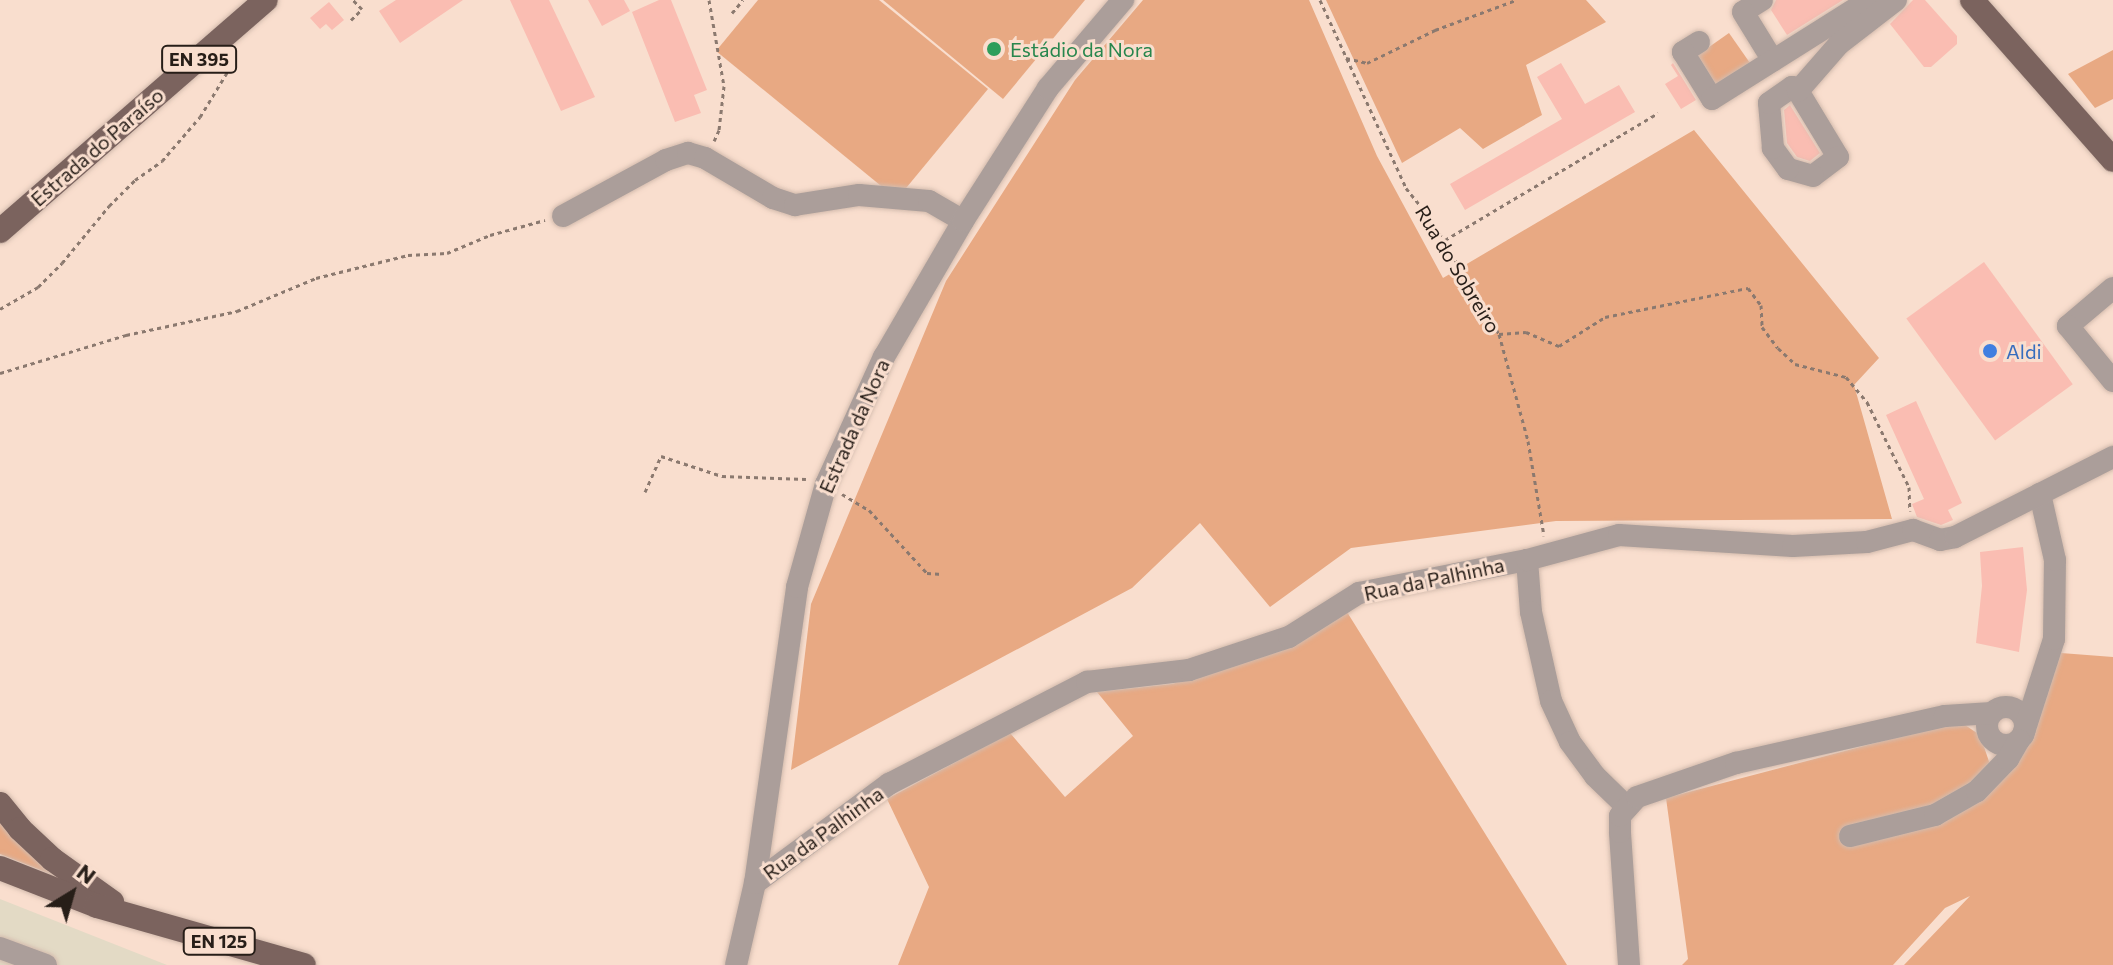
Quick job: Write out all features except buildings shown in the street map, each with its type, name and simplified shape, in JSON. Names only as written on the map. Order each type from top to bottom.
[{"type":"main road","name":"Estrada do Paraíso","points":[[0,231],[266,0]]},
{"type":"main road","points":[[1972,0],[2113,160]]},
{"type":"main road","points":[[0,804],[20,829],[52,859],[134,916]]},
{"type":"main road","name":"EN 125","points":[[0,868],[97,906],[304,965]]},
{"type":"main road","name":"EN 125","points":[[0,882],[98,920],[250,965]]},
{"type":"street","name":"Estrada da Nora","points":[[736,965],[755,883],[797,587],[826,484],[884,357],[963,221],[1048,88],[1123,0]]},
{"type":"street","points":[[1762,0],[1743,12],[1773,61]]},
{"type":"street","points":[[1699,42],[1683,52],[1712,99],[1869,0]]},
{"type":"street","points":[[1798,91],[1839,44],[1896,0]]},
{"type":"street","points":[[563,216],[666,160],[688,153],[705,158],[773,198],[795,205],[859,195],[929,201],[963,221]]},
{"type":"street","points":[[2113,288],[2068,326],[2113,381]]},
{"type":"street","name":"Rua da Palhinha","points":[[755,883],[889,784],[1087,682],[1189,670],[1289,637],[1359,593],[1537,558],[1619,535],[1793,546],[1867,542],[1913,530],[1940,540],[1955,537],[2113,457]]},
{"type":"street","points":[[1850,836],[1935,815],[1977,791],[1992,777],[2021,738],[2040,690],[2054,639],[2055,560],[2040,494]]},
{"type":"street","points":[[1537,558],[1531,612],[1551,701],[1570,742],[1595,776],[1627,807]]},
{"type":"street","points":[[1996,723],[2040,690]]},
{"type":"street","points":[[1629,965],[1620,816],[1637,797],[1711,769],[1962,713],[1996,723],[2022,716],[2021,738]]},
{"type":"street","points":[[1996,723],[2009,745],[2021,738]]},
{"type":"street","points":[[1992,777],[1996,757],[1996,723]]},
{"type":"street","points":[[0,948],[46,965]]},
{"type":"path","points":[[351,20],[362,9],[353,0]]},
{"type":"path","points":[[705,158],[719,130],[724,86],[709,0]]},
{"type":"path","points":[[732,13],[743,0]]},
{"type":"path","name":"Rua do Sobreiro","points":[[1320,0],[1406,188],[1444,241],[1499,334],[1528,441],[1537,558]]},
{"type":"path","points":[[1345,58],[1367,63],[1435,30],[1516,0]]},
{"type":"path","points":[[0,309],[38,287],[109,206],[135,180],[162,161],[200,117],[231,66],[215,44]]},
{"type":"path","points":[[1444,241],[1658,113]]},
{"type":"path","points":[[0,373],[126,335],[237,311],[316,278],[408,255],[447,253],[490,235],[563,216]]},
{"type":"path","points":[[1499,334],[1526,332],[1559,346],[1605,317],[1748,288],[1761,305],[1762,327],[1778,348],[1795,364],[1846,377],[1867,402],[1909,487],[1913,530]]},
{"type":"path","points":[[645,492],[661,456],[722,476],[815,479],[869,510],[927,573],[942,574]]},
{"type":"shaded area","points":[[758,0],[879,0],[988,89],[897,199],[716,51]]},
{"type":"shaded area","name":"Estádio da Nora","points":[[883,0],[1085,0],[1003,99]]},
{"type":"shaded area","points":[[1143,0],[1309,0],[1377,156],[1443,278],[1694,130],[1879,358],[1854,385],[1892,519],[1556,521],[1351,548],[1270,607],[1200,523],[1132,588],[791,770],[811,604],[946,281],[1075,80]]},
{"type":"shaded area","points":[[1326,0],[1586,0],[1606,22],[1526,65],[1542,115],[1483,149],[1460,128],[1402,163]]},
{"type":"shaded area","points":[[1729,33],[1751,65],[1716,90],[1694,58]]},
{"type":"shaded area","points":[[2113,50],[2113,99],[2095,108],[2068,74]]},
{"type":"shaded area","points":[[1347,612],[1567,965],[898,965],[929,887],[887,799],[1010,733],[1065,797],[1133,736],[1097,692],[1172,684],[1282,651]]},
{"type":"shaded area","points":[[2061,653],[2113,657],[2113,965],[1904,965],[1970,896],[1945,908],[1893,965],[1682,965],[1688,959],[1666,798],[1959,721],[1980,735],[1997,785]]},
{"type":"shaded area","points":[[0,812],[61,878],[0,854]]},
{"type":"shaded area","points":[[0,899],[167,965],[0,965]]},
{"type":"place","name":"Estádio da Nora","points":[[994,49]]},
{"type":"place","name":"Aldi","points":[[1990,351]]}]
